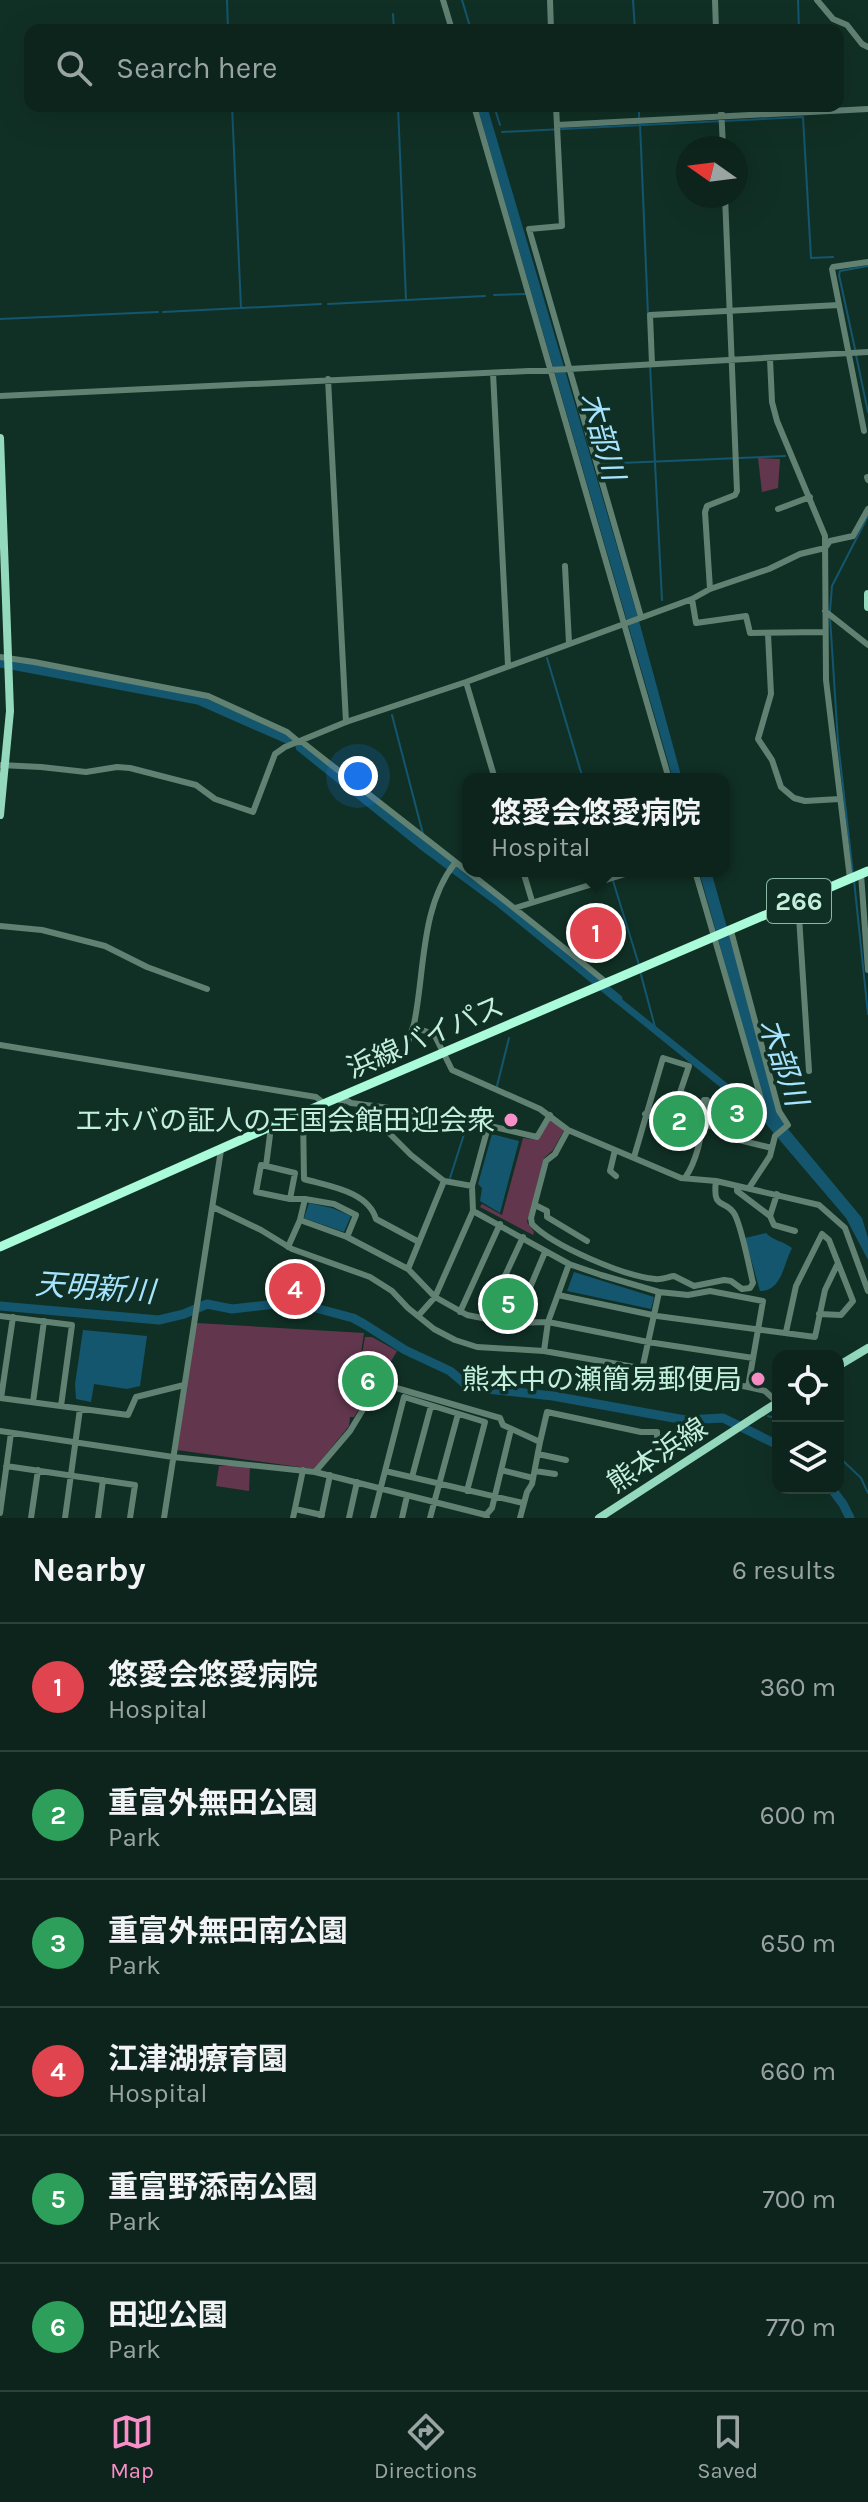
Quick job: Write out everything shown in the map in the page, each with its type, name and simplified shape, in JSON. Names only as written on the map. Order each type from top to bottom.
[{"type":"highway","name":"浜線バイパス","points":[[0,1247],[340,1097],[865,873]]},
{"type":"main road","points":[[0,438],[10,711],[0,815]]},
{"type":"main road","points":[[868,594],[868,607]]},
{"type":"main road","points":[[844,1362],[868,1348]]},
{"type":"main road","name":"熊本浜線","points":[[599,1518],[772,1406]]},
{"type":"street","points":[[443,0],[450,24]]},
{"type":"street","points":[[550,0],[551,24]]},
{"type":"street","points":[[715,0],[716,24]]},
{"type":"street","points":[[817,0],[833,19],[847,25],[858,40],[868,47]]},
{"type":"street","points":[[844,110],[868,109]]},
{"type":"street","points":[[476,112],[667,773]]},
{"type":"street","points":[[556,112],[562,226],[529,229],[641,617]]},
{"type":"street","points":[[721,112],[722,136]]},
{"type":"street","points":[[557,125],[813,112]]},
{"type":"street","points":[[710,589],[705,512],[708,503],[735,495],[737,491],[726,208]]},
{"type":"street","points":[[864,431],[853,354],[832,269],[868,262]]},
{"type":"street","points":[[652,364],[650,315],[839,305]]},
{"type":"street","points":[[0,396],[868,352]]},
{"type":"street","points":[[770,359],[772,402],[777,421],[824,529],[826,680],[850,879]]},
{"type":"street","points":[[493,373],[508,665]]},
{"type":"street","points":[[328,379],[346,722]]},
{"type":"street","points":[[778,509],[810,497]]},
{"type":"street","points":[[3,765],[86,772],[130,768],[196,785],[215,799],[253,812],[275,754],[300,741],[692,599],[800,554],[825,548],[830,541],[853,536],[867,508]]},
{"type":"street","points":[[565,566],[569,643]]},
{"type":"street","points":[[692,599],[696,623],[746,616],[750,633],[825,632]]},
{"type":"street","points":[[825,611],[868,645]]},
{"type":"street","points":[[768,634],[771,694],[758,739],[772,760],[781,787],[794,798],[805,801],[840,799]]},
{"type":"street","points":[[7,661],[208,696],[287,732],[462,868]]},
{"type":"street","points":[[466,682],[493,773]]},
{"type":"street","points":[[405,1051],[421,992],[425,941],[446,874],[455,863]]},
{"type":"street","points":[[865,873],[868,970]]},
{"type":"street","points":[[474,877],[606,984]]},
{"type":"street","points":[[525,877],[532,901]]},
{"type":"street","points":[[515,908],[614,877]]},
{"type":"street","points":[[697,877],[762,1102]]},
{"type":"street","points":[[798,901],[809,1071]]},
{"type":"street","points":[[0,926],[42,930],[105,946],[147,967],[207,989]]},
{"type":"street","points":[[730,931],[779,1111],[788,1125],[775,1136],[770,1156],[749,1188]]},
{"type":"street","points":[[414,1024],[416,1028],[434,1034],[452,1070],[550,1115],[568,1130],[685,1178],[716,1181],[819,1205],[845,1228],[868,1291]]},
{"type":"street","points":[[0,1045],[316,1097],[325,1104]]},
{"type":"street","points":[[634,1157],[645,1114],[663,1058],[689,1066],[670,1122],[645,1114]]},
{"type":"street","points":[[340,1097],[351,1103],[443,1115],[537,1137],[550,1115]]},
{"type":"street","points":[[340,1097],[344,1112],[383,1127],[411,1155],[444,1181],[472,1186]]},
{"type":"street","points":[[685,1178],[695,1157],[707,1098]]},
{"type":"street","points":[[703,1124],[729,1131],[733,1107]]},
{"type":"street","points":[[303,1113],[304,1179],[352,1193],[373,1211],[376,1219],[419,1242]]},
{"type":"street","points":[[266,1166],[271,1127]]},
{"type":"street","points":[[418,1316],[435,1297],[473,1211],[472,1186],[488,1127]]},
{"type":"street","points":[[568,1130],[555,1154],[546,1161],[531,1218],[536,1229],[580,1255],[608,1266],[660,1280],[674,1276],[694,1286],[724,1280],[742,1289],[750,1288],[753,1283],[735,1214],[716,1200],[716,1181]]},
{"type":"street","points":[[739,1140],[772,1148]]},
{"type":"street","points":[[164,1518],[221,1150]]},
{"type":"street","points":[[615,1150],[610,1171],[616,1176]]},
{"type":"street","points":[[290,1199],[295,1173],[261,1165],[256,1192],[290,1199],[334,1204],[356,1215],[347,1237]]},
{"type":"street","points":[[408,1269],[444,1181]]},
{"type":"street","points":[[737,1186],[737,1191],[770,1216],[774,1225],[795,1231]]},
{"type":"street","points":[[770,1216],[777,1194]]},
{"type":"street","points":[[288,1247],[305,1199]]},
{"type":"street","points":[[535,1205],[547,1211],[547,1217],[587,1241]]},
{"type":"street","points":[[213,1207],[288,1247],[370,1277],[445,1334],[477,1347],[544,1351],[748,1387],[765,1391],[772,1397]]},
{"type":"street","points":[[473,1211],[569,1264],[659,1292],[688,1295],[710,1291],[763,1301],[748,1387]]},
{"type":"street","points":[[300,1220],[347,1237],[408,1269],[435,1297],[460,1312],[515,1323],[548,1322],[648,1342],[753,1358]]},
{"type":"street","points":[[460,1312],[500,1224]]},
{"type":"street","points":[[786,1332],[796,1286],[822,1234],[829,1240],[853,1301],[841,1315],[819,1314]]},
{"type":"street","points":[[485,1319],[523,1237]]},
{"type":"street","points":[[515,1323],[545,1252]]},
{"type":"street","points":[[544,1351],[548,1322],[569,1264]]},
{"type":"street","points":[[558,1295],[654,1316],[815,1337],[825,1290],[837,1265]]},
{"type":"street","points":[[642,1370],[659,1292]]},
{"type":"street","points":[[0,1316],[72,1325],[61,1406]]},
{"type":"street","points":[[13,1317],[1,1398],[128,1415],[136,1397],[184,1385]]},
{"type":"street","points":[[33,1402],[44,1321]]},
{"type":"street","points":[[315,1472],[350,1431],[379,1383],[500,1418],[501,1424],[540,1442]]},
{"type":"street","points":[[373,1518],[404,1397],[485,1422],[467,1491]]},
{"type":"street","points":[[412,1477],[431,1406]]},
{"type":"street","points":[[65,1518],[80,1409]]},
{"type":"street","points":[[520,1518],[534,1474],[547,1412],[641,1432],[657,1432],[657,1443]]},
{"type":"street","points":[[430,1518],[458,1414]]},
{"type":"street","points":[[0,1431],[173,1457],[315,1472],[487,1517],[491,1512],[511,1429]]},
{"type":"street","points":[[0,1513],[11,1433]]},
{"type":"street","points":[[538,1454],[566,1460]]},
{"type":"street","points":[[6,1466],[135,1485],[130,1518]]},
{"type":"street","points":[[31,1518],[38,1470]]},
{"type":"street","points":[[293,1518],[303,1470]]},
{"type":"street","points":[[501,1470],[555,1474]]},
{"type":"street","points":[[385,1471],[523,1503]]},
{"type":"street","points":[[295,1509],[321,1517],[330,1475]]},
{"type":"street","points":[[98,1518],[103,1480]]},
{"type":"street","points":[[349,1518],[357,1482]]},
{"type":"street","points":[[402,1518],[407,1496]]},
{"type":"street","points":[[460,1518],[463,1509]]},
{"type":"shaded area","points":[[758,458],[780,459],[778,488],[762,492]]},
{"type":"shaded area","points":[[551,1119],[564,1130],[553,1150],[544,1158],[527,1222],[533,1235],[480,1207],[482,1204],[502,1215],[523,1138],[538,1140]]},
{"type":"shaded area","points":[[196,1323],[364,1333],[352,1412],[365,1337],[372,1337],[397,1351],[354,1417],[350,1417],[349,1426],[314,1469],[177,1450]]},
{"type":"shaded area","points":[[219,1466],[250,1466],[249,1491],[216,1486]]},
{"type":"water","points":[[479,112],[489,112],[639,621],[680,773],[671,773]]},
{"type":"water","points":[[701,877],[713,877],[779,1111],[788,1129],[862,1218],[868,1238],[868,1260],[846,1218],[766,1124],[606,995],[613,992],[758,1108],[764,1103]]},
{"type":"water","points":[[492,1134],[519,1141],[500,1213],[480,1201],[482,1188],[478,1184]]},
{"type":"water","points":[[309,1203],[351,1216],[344,1232],[304,1218]]},
{"type":"water","points":[[766,1233],[792,1248],[777,1282],[773,1287],[760,1291],[745,1238]]},
{"type":"water","points":[[574,1272],[654,1297],[651,1309],[567,1291]]},
{"type":"water","points":[[83,1330],[147,1336],[140,1386],[127,1389],[94,1384],[91,1402],[76,1399],[75,1384]]},
{"type":"waterway","points":[[227,0],[228,24]]},
{"type":"waterway","points":[[462,0],[469,24]]},
{"type":"waterway","points":[[633,0],[635,24]]},
{"type":"waterway","points":[[798,0],[799,24]]},
{"type":"waterway","points":[[393,14],[394,24]]},
{"type":"waterway","points":[[232,112],[241,308]]},
{"type":"waterway","points":[[398,112],[406,300]]},
{"type":"waterway","points":[[496,112],[500,125]]},
{"type":"waterway","points":[[639,112],[639,117]]},
{"type":"waterway","points":[[502,132],[803,117],[811,258],[833,257]]},
{"type":"waterway","points":[[640,124],[648,315]]},
{"type":"waterway","points":[[855,349],[839,275],[840,271],[868,266]]},
{"type":"waterway","points":[[494,295],[526,294]]},
{"type":"waterway","points":[[328,304],[485,296]]},
{"type":"waterway","points":[[163,312],[321,304]]},
{"type":"waterway","points":[[0,319],[158,312]]},
{"type":"waterway","points":[[856,355],[868,412]]},
{"type":"waterway","points":[[650,365],[662,600]]},
{"type":"waterway","name":"木部川","points":[[597,464],[785,456]]},
{"type":"waterway","points":[[830,611],[832,586],[868,516]]},
{"type":"waterway","points":[[830,617],[838,742],[853,874]]},
{"type":"waterway","points":[[547,658],[581,773]]},
{"type":"waterway","points":[[0,663],[198,700],[289,740]]},
{"type":"waterway","points":[[392,715],[423,834]]},
{"type":"waterway","points":[[300,747],[462,875]]},
{"type":"waterway","points":[[424,840],[427,849]]},
{"type":"waterway","points":[[465,877],[618,999]]},
{"type":"waterway","points":[[612,877],[639,965]]},
{"type":"waterway","points":[[854,880],[868,1014]]},
{"type":"waterway","points":[[640,971],[655,1027]]},
{"type":"waterway","points":[[497,1086],[509,1038]]},
{"type":"waterway","points":[[450,1178],[467,1125]]},
{"type":"waterway","name":"天明新川","points":[[0,1306],[159,1320],[207,1304],[232,1309],[276,1304],[308,1306],[353,1318],[405,1350],[450,1371],[469,1387],[553,1396],[685,1420],[723,1418],[772,1442]]},
{"type":"waterway","points":[[768,1416],[772,1417]]},
{"type":"waterway","points":[[844,1462],[861,1478],[868,1493]]},
{"type":"waterway","name":"天明新川","points":[[836,1494],[850,1518]]},
{"type":"place","name":"悠愛会悠愛病院","points":[[596,933]]},
{"type":"place","name":"重富外無田南公園","points":[[737,1113]]},
{"type":"place","name":"エホバの証人の王国会館田迎会衆","points":[[511,1120]]},
{"type":"place","name":"重富外無田公園","points":[[679,1121]]},
{"type":"place","name":"江津湖療育園","points":[[295,1289]]},
{"type":"place","name":"重富野添南公園","points":[[508,1304]]},
{"type":"place","name":"熊本中の瀬簡易郵便局","points":[[758,1379]]},
{"type":"place","name":"田迎公園","points":[[368,1381]]}]
